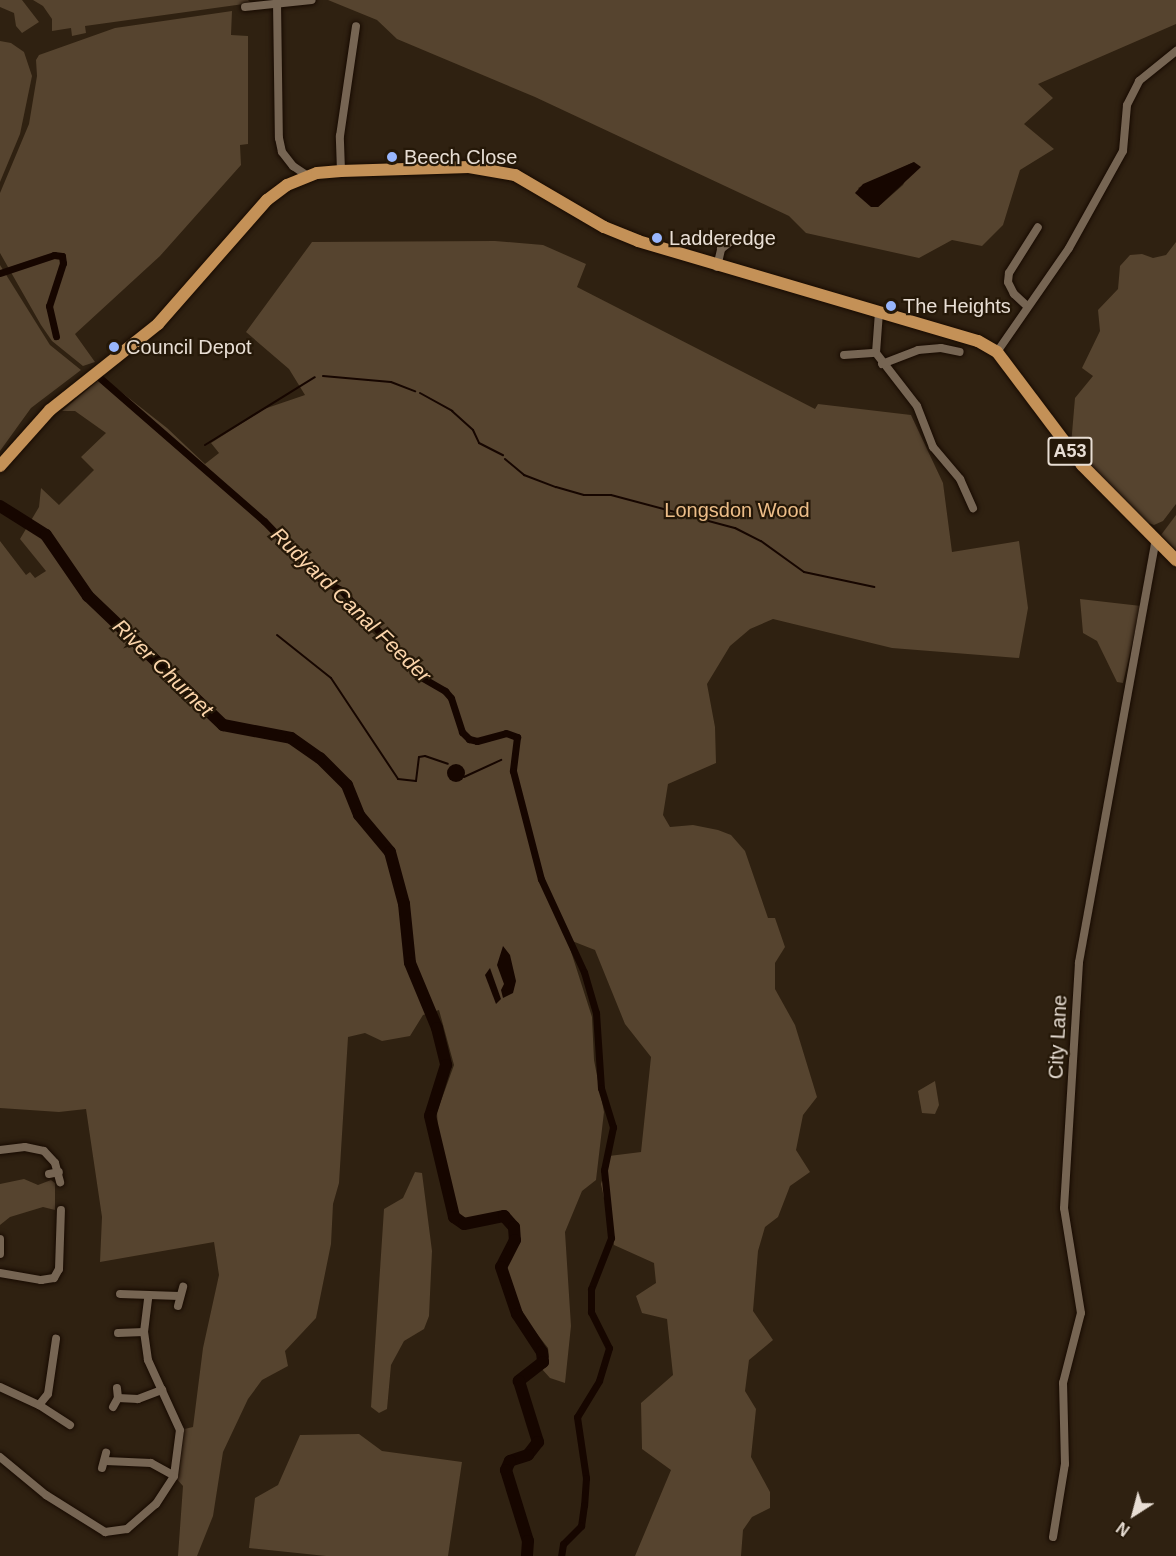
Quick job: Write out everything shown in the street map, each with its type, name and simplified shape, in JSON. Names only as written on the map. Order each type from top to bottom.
[{"type":"highway","name":"A53","points":[[0,466],[50,410],[158,324],[267,200],[308,176],[341,171],[497,170],[525,180],[604,227],[717,267],[978,341],[997,352],[1082,465],[1176,560]]},
{"type":"street","points":[[245,7],[312,0]]},
{"type":"street","points":[[277,2],[279,138],[282,152],[308,176]]},
{"type":"street","points":[[341,171],[340,136],[356,26]]},
{"type":"street","points":[[997,352],[1069,248],[1123,152],[1123,124],[1135,88],[1176,51]]},
{"type":"street","points":[[1027,306],[1014,294],[1008,282],[1009,273],[1038,227]]},
{"type":"street","points":[[717,267],[721,249],[734,239]]},
{"type":"street","points":[[879,312],[876,353],[882,364],[917,406],[933,447],[960,480],[973,508]]},
{"type":"street","points":[[882,364],[918,350],[941,348],[960,352]]},
{"type":"street","points":[[844,355],[876,353]]},
{"type":"street","name":"City Lane","points":[[1053,1537],[1065,1464],[1063,1383],[1081,1313],[1064,1208],[1079,962],[1156,540]]},
{"type":"street","points":[[0,1150],[38,1149],[52,1157],[59,1177],[49,1174]]},
{"type":"street","points":[[0,1274],[41,1280],[54,1278],[59,1269],[61,1210]]},
{"type":"street","points":[[0,1239],[0,1254]]},
{"type":"street","points":[[178,1306],[183,1287]]},
{"type":"street","points":[[120,1294],[148,1297],[179,1296]]},
{"type":"street","points":[[0,1457],[46,1495],[108,1533],[136,1524],[174,1476],[179,1426],[148,1360],[144,1332],[148,1297]]},
{"type":"street","points":[[118,1333],[144,1332]]},
{"type":"street","points":[[39,1405],[48,1394],[56,1339]]},
{"type":"street","points":[[0,1387],[39,1405],[70,1425]]},
{"type":"street","points":[[113,1407],[118,1398],[117,1388]]},
{"type":"street","points":[[118,1398],[138,1399],[162,1390]]},
{"type":"street","points":[[105,1461],[151,1463],[174,1476]]},
{"type":"green space","points":[[0,0],[22,0],[39,22],[22,33],[16,26],[14,13],[0,7]]},
{"type":"green space","points":[[33,0],[248,0],[251,3],[85,26],[86,33],[72,36],[71,28],[52,31],[52,19],[43,6]]},
{"type":"green space","points":[[328,0],[1176,0],[1176,24],[1038,84],[1053,98],[1024,124],[1054,149],[1020,170],[1003,225],[982,246],[952,240],[919,258],[806,233],[789,216],[535,97],[397,39],[377,20]],"holes":[[[914,162],[903,185],[878,207],[858,188]]]},
{"type":"green space","points":[[232,11],[231,35],[248,36],[248,144],[240,145],[241,165],[160,256],[75,334],[95,362],[83,366],[52,341],[0,253],[0,193],[29,124],[37,76],[36,60],[39,55],[115,28]]},
{"type":"green space","points":[[0,41],[11,43],[24,52],[32,76],[20,134],[0,182]]},
{"type":"green space","name":"Longsdon Wood","points":[[495,241],[543,245],[586,264],[577,287],[815,409],[818,404],[911,415],[943,483],[952,552],[1019,541],[1028,608],[1019,658],[892,648],[773,619],[750,629],[730,646],[707,684],[715,727],[716,763],[668,784],[663,815],[670,827],[693,825],[718,830],[731,835],[745,851],[768,918],[775,918],[785,947],[775,963],[775,989],[795,1025],[817,1097],[803,1115],[796,1150],[810,1172],[790,1186],[778,1217],[765,1227],[758,1251],[753,1311],[773,1340],[749,1360],[745,1391],[756,1409],[751,1457],[770,1492],[770,1508],[752,1517],[743,1530],[741,1556],[635,1556],[671,1470],[642,1449],[641,1403],[673,1375],[667,1319],[642,1313],[636,1296],[656,1283],[654,1263],[614,1245],[601,1184],[609,1156],[641,1152],[651,1057],[625,1024],[595,950],[567,939],[592,1017],[594,1060],[604,1112],[596,1180],[582,1191],[565,1232],[571,1326],[565,1383],[550,1378],[541,1368],[549,1357],[548,1348],[523,1316],[505,1268],[519,1239],[518,1224],[508,1214],[467,1219],[458,1214],[438,1133],[437,1112],[454,1065],[439,1010],[423,1015],[410,1036],[382,1041],[365,1033],[348,1037],[339,1183],[333,1204],[331,1244],[316,1318],[285,1351],[288,1366],[262,1380],[248,1399],[223,1452],[213,1516],[197,1556],[178,1556],[183,1486],[174,1476],[180,1430],[193,1427],[203,1348],[219,1275],[214,1242],[100,1262],[102,1217],[86,1109],[59,1112],[0,1108],[0,541],[26,575],[30,572],[35,578],[46,571],[20,539],[39,507],[41,488],[59,505],[94,470],[81,457],[106,433],[75,411],[62,411],[102,377],[167,428],[205,464],[219,453],[211,443],[264,409],[305,395],[289,369],[246,332],[312,242]],"holes":[[[365,614],[414,660],[421,671],[360,623]]]},
{"type":"green space","points":[[1176,242],[1176,504],[1163,521],[1154,525],[1146,522],[1071,445],[1075,398],[1093,376],[1082,368],[1100,331],[1098,310],[1118,289],[1120,266],[1130,255],[1142,254],[1153,258],[1166,255]]},
{"type":"green space","points":[[0,265],[50,345],[81,370],[31,408],[0,451]]},
{"type":"green space","points":[[1176,515],[1176,550],[1161,535]]},
{"type":"green space","points":[[1080,599],[1141,606],[1123,683],[1117,682],[1097,641],[1083,633]]},
{"type":"green space","points":[[935,1081],[939,1105],[935,1114],[922,1113],[918,1091]]},
{"type":"green space","points":[[415,1172],[422,1173],[432,1251],[429,1316],[424,1329],[404,1341],[391,1365],[387,1409],[379,1413],[371,1407],[384,1209],[403,1198]]},
{"type":"green space","points":[[24,1179],[38,1185],[51,1180],[55,1183],[55,1210],[43,1207],[10,1217],[0,1225],[0,1184]]},
{"type":"green space","points":[[359,1434],[382,1451],[462,1462],[448,1556],[326,1556],[249,1548],[255,1498],[278,1485],[300,1435]]},
{"type":"shaded area","points":[[914,162],[921,167],[878,207],[871,207],[855,193],[863,184]]},
{"type":"shaded area","points":[[456,764],[464,769],[465,773],[460,781],[456,782],[448,777],[447,773],[452,765]]},
{"type":"shaded area","points":[[503,946],[510,955],[516,981],[513,993],[503,998],[501,990],[504,984],[497,965]]},
{"type":"shaded area","points":[[490,968],[501,999],[496,1004],[485,975]]},
{"type":"waterway","name":"Rudyard Canal Feeder","points":[[0,273],[54,255],[62,256],[63,263],[49,306],[56,336]]},
{"type":"waterway","points":[[323,376],[391,382],[415,391]]},
{"type":"waterway","points":[[205,445],[315,377]]},
{"type":"waterway","name":"Rudyard Canal Feeder","points":[[100,378],[264,521],[319,578],[341,590],[421,677],[445,691],[451,698],[462,732],[469,739],[477,741],[506,733],[517,737],[513,771],[541,879],[584,972],[596,1013],[601,1088],[613,1127],[604,1170],[611,1238],[591,1289],[591,1312],[609,1348],[599,1381],[577,1417],[586,1478],[584,1505],[581,1526],[563,1544],[561,1556]]},
{"type":"waterway","points":[[420,393],[452,411],[473,430],[479,443],[503,455]]},
{"type":"waterway","points":[[505,459],[524,475],[556,487],[584,495],[611,495],[735,528],[761,541],[804,572],[874,587]]},
{"type":"waterway","name":"River Churnet","points":[[0,506],[46,535],[88,596],[223,725],[291,738],[320,758],[347,785],[359,815],[390,852],[404,904],[410,963],[437,1028],[446,1065],[430,1116],[454,1217],[464,1224],[504,1216],[514,1227],[515,1240],[501,1267],[517,1314],[542,1352],[543,1362],[519,1381],[538,1442],[528,1455],[510,1461],[506,1470],[528,1541],[527,1556]]},
{"type":"waterway","points":[[277,635],[331,678],[398,779],[416,781],[419,757],[425,756],[448,764]]},
{"type":"waterway","points":[[464,777],[501,760]]},
{"type":"place","name":"Beech Close","points":[[392,157]]},
{"type":"place","name":"Ladderedge","points":[[657,238]]},
{"type":"place","name":"The Heights","points":[[891,306]]},
{"type":"place","name":"Council Depot","points":[[114,347]]}]
